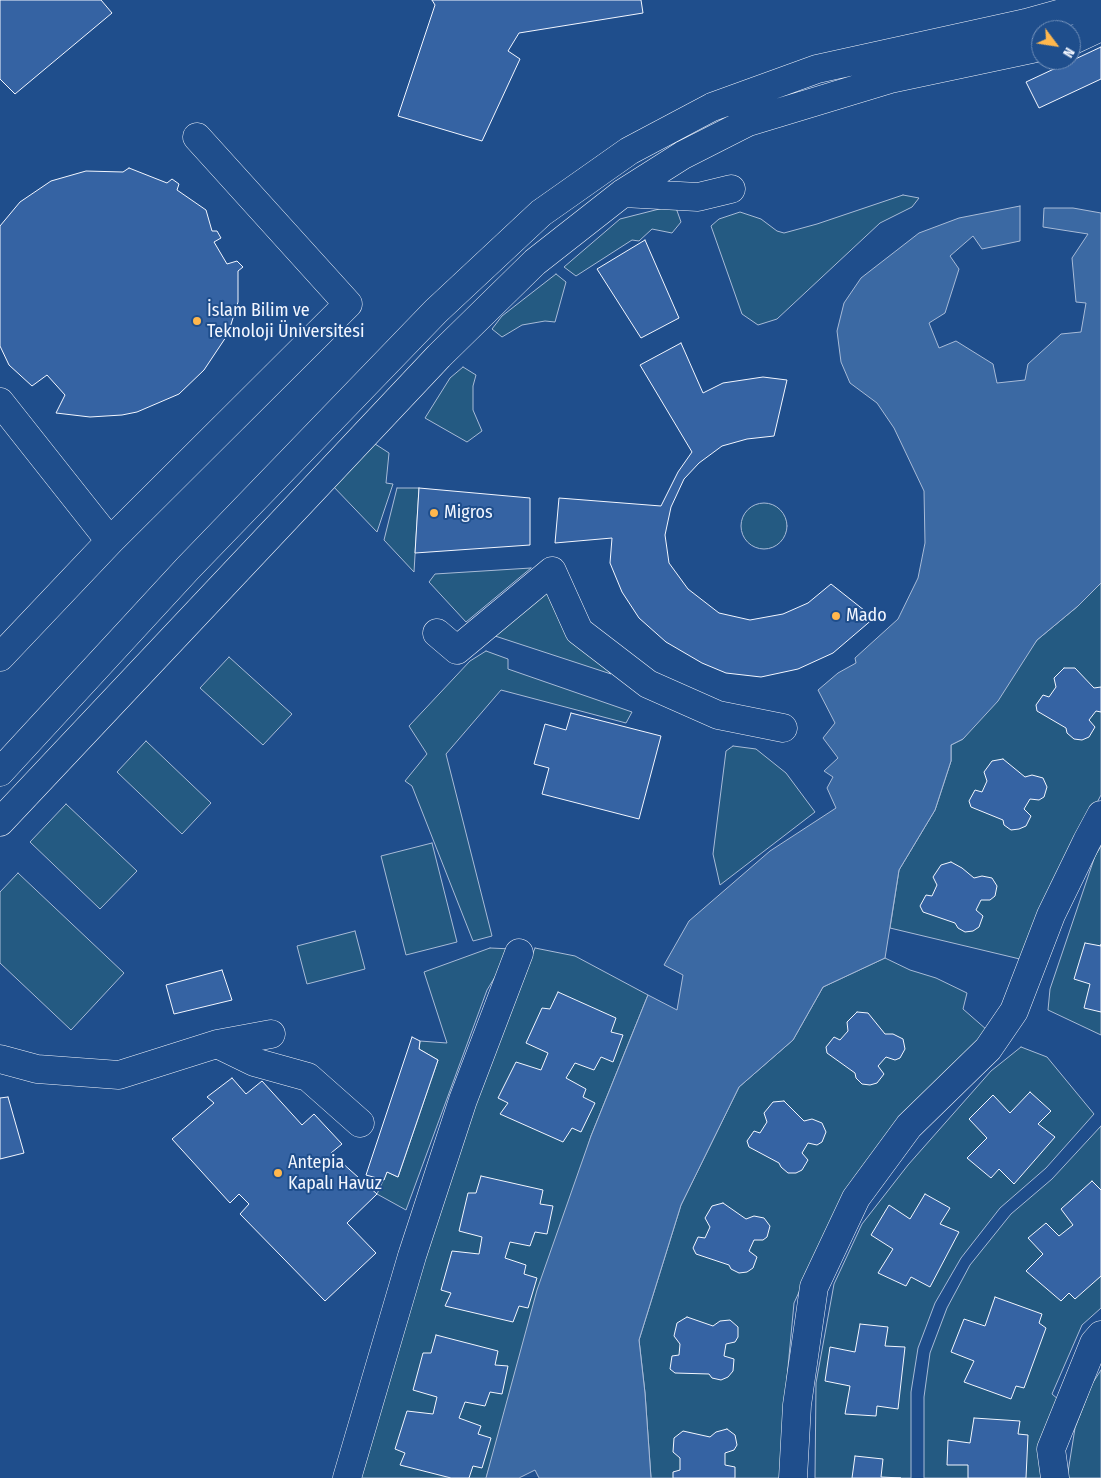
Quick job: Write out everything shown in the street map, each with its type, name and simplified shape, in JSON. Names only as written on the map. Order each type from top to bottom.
[{"type":"street","points":[[0,772],[188,568],[436,311],[541,213],[629,151],[712,107],[817,69],[1026,23],[1076,9],[1096,0]]},
{"type":"street","points":[[1081,36],[1101,27]]},
{"type":"street","points":[[0,822],[439,356],[535,262],[623,193],[683,154],[748,122],[890,79],[1031,49]]},
{"type":"street","points":[[0,657],[110,541],[348,304],[197,138]]},
{"type":"street","points":[[623,193],[698,197],[731,189]]},
{"type":"street","points":[[0,402],[110,541]]},
{"type":"street","points":[[437,633],[458,650],[552,571],[579,631],[648,684],[718,715],[783,728]]},
{"type":"street","points":[[793,1478],[797,1405],[814,1287],[856,1198],[909,1126],[988,1049],[1014,1011],[1051,915],[1101,815]]},
{"type":"street","points":[[347,1478],[412,1256],[463,1100],[519,953]]},
{"type":"street","points":[[0,1059],[37,1069],[119,1075],[217,1044],[271,1034]]},
{"type":"street","points":[[217,1044],[254,1062],[308,1077],[360,1123]]},
{"type":"street","points":[[1055,1478],[1051,1449],[1094,1343],[1101,1335]]},
{"type":"shaded area","points":[[903,195],[919,198],[912,207],[880,223],[777,319],[758,325],[742,314],[711,226],[719,219],[740,212],[761,219],[777,231],[784,233]]},
{"type":"shaded area","points":[[675,205],[681,222],[672,233],[652,229],[639,241],[632,240],[576,276],[564,267],[620,219]]},
{"type":"shaded area","points":[[1020,206],[1020,241],[982,249],[973,236],[950,256],[959,269],[945,313],[929,323],[939,348],[956,341],[993,364],[997,383],[1025,380],[1028,364],[1061,334],[1081,332],[1086,303],[1076,302],[1072,258],[1088,234],[1043,227],[1044,208],[1073,208],[1101,213],[1101,583],[1078,606],[1037,640],[998,701],[963,739],[951,745],[951,761],[935,810],[899,870],[885,958],[823,987],[793,1040],[739,1087],[681,1205],[639,1340],[651,1478],[539,1478],[535,1470],[519,1478],[486,1478],[537,1290],[591,1136],[648,995],[677,1010],[683,975],[664,965],[689,921],[770,851],[836,808],[827,788],[833,777],[824,771],[838,758],[823,738],[835,723],[818,690],[838,673],[856,663],[855,658],[898,619],[918,578],[925,543],[924,491],[894,428],[877,403],[850,383],[841,362],[837,331],[844,303],[861,278],[919,233],[959,218]]},
{"type":"shaded area","points":[[556,274],[566,282],[555,322],[545,321],[522,325],[502,337],[492,329],[502,316]]},
{"type":"shaded area","points":[[463,367],[476,375],[473,386],[473,410],[482,431],[467,442],[425,418],[450,378]]},
{"type":"shaded area","points":[[372,442],[389,453],[386,483],[393,484],[377,532],[331,484]]},
{"type":"shaded area","points":[[397,488],[419,488],[414,572],[384,540]]},
{"type":"shaded area","points":[[764,503],[777,507],[783,513],[787,526],[783,539],[777,545],[764,549],[751,545],[745,539],[741,526],[745,513],[751,507]]},
{"type":"shaded area","points":[[531,568],[466,622],[429,582],[435,574]]},
{"type":"shaded area","points":[[545,582],[571,635],[611,674],[489,634]]},
{"type":"shaded area","points":[[1101,583],[1101,795],[1056,879],[1024,960],[890,928],[899,870],[935,810],[951,761],[951,745],[963,739],[1037,640],[1078,606]]},
{"type":"shaded area","points":[[486,651],[508,659],[508,669],[632,712],[626,723],[501,690],[446,754],[492,936],[473,941],[412,786],[405,781],[427,754],[409,726],[470,661]]},
{"type":"shaded area","points":[[229,657],[292,714],[263,745],[200,688]]},
{"type":"shaded area","points":[[146,741],[211,803],[182,834],[117,772]]},
{"type":"shaded area","points":[[733,746],[756,749],[786,773],[815,812],[720,885],[713,854],[726,751]]},
{"type":"shaded area","points":[[66,804],[137,871],[100,909],[30,842]]},
{"type":"shaded area","points":[[432,843],[457,942],[406,955],[381,856]]},
{"type":"shaded area","points":[[1101,846],[1101,1035],[1048,1010],[1050,989],[1095,856]]},
{"type":"shaded area","points":[[18,873],[124,973],[71,1030],[0,963],[0,892]]},
{"type":"shaded area","points":[[355,931],[365,969],[307,984],[297,946]]},
{"type":"shaded area","points":[[490,948],[512,949],[487,990],[406,1210],[377,1194],[387,1172],[398,1177],[438,1060],[419,1049],[420,1041],[447,1043],[424,972]]},
{"type":"shaded area","points":[[535,948],[575,956],[648,995],[591,1136],[486,1478],[357,1478],[453,1158]]},
{"type":"shaded area","points":[[885,958],[910,970],[936,978],[967,993],[963,1009],[987,1030],[836,1212],[794,1303],[784,1410],[781,1478],[651,1478],[639,1340],[681,1205],[739,1087],[793,1040],[823,987]]},
{"type":"shaded area","points":[[1021,1047],[1047,1057],[1094,1114],[1046,1168],[1000,1208],[961,1258],[935,1303],[918,1348],[911,1392],[911,1478],[815,1478],[816,1383],[834,1284],[862,1224],[908,1165],[991,1071]]},
{"type":"shaded area","points":[[1101,1126],[1101,1308],[1082,1325],[1052,1394],[1059,1400],[1044,1478],[924,1478],[924,1397],[930,1353],[947,1308],[970,1265],[1011,1214],[1052,1179]]},
{"type":"shaded area","points":[[1101,1370],[1101,1478],[1068,1478],[1075,1428],[1092,1384]]},
{"type":"building","points":[[0,0],[101,0],[112,13],[15,94],[0,79]]},
{"type":"building","points":[[432,0],[641,0],[643,13],[519,33],[508,51],[520,59],[482,141],[398,116],[435,5]]},
{"type":"building","points":[[1101,47],[1101,79],[1039,108],[1026,82],[1052,70],[1081,70],[1081,56]]},
{"type":"building","points":[[129,168],[167,183],[172,179],[179,184],[177,190],[206,210],[212,231],[217,231],[221,238],[214,242],[227,264],[237,261],[243,267],[238,271],[238,302],[228,334],[204,370],[179,394],[137,412],[122,415],[90,417],[56,413],[65,395],[47,375],[32,386],[9,365],[0,346],[0,226],[20,202],[51,181],[86,171],[123,172]]},
{"type":"building","points":[[645,240],[679,318],[641,338],[597,269]]},
{"type":"building","points":[[681,343],[703,393],[723,383],[763,377],[787,380],[774,436],[747,439],[722,446],[699,463],[684,479],[671,507],[665,535],[669,563],[688,589],[719,613],[750,620],[783,614],[808,603],[831,584],[874,618],[833,653],[798,669],[761,677],[726,673],[702,663],[666,642],[639,618],[622,592],[610,563],[612,538],[555,543],[559,498],[661,506],[678,472],[692,452],[640,365]]},
{"type":"building","points":[[419,488],[530,498],[530,545],[415,553]]},
{"type":"building","points":[[1064,668],[1075,668],[1094,688],[1101,687],[1101,712],[1096,711],[1089,720],[1095,727],[1089,737],[1082,740],[1074,739],[1067,733],[1066,728],[1037,711],[1036,705],[1043,695],[1049,697],[1056,687],[1054,678]]},
{"type":"building","points":[[571,713],[661,736],[639,819],[542,794],[549,768],[534,764],[545,724],[566,730]]},
{"type":"building","points":[[1003,759],[1025,777],[1032,775],[1043,778],[1047,787],[1044,797],[1039,800],[1030,799],[1024,809],[1031,816],[1026,826],[1019,829],[1011,830],[1004,825],[1003,820],[971,807],[969,801],[975,790],[982,792],[987,781],[984,772],[992,761]]},
{"type":"building","points":[[951,862],[974,878],[982,876],[992,878],[997,886],[995,896],[990,900],[981,900],[976,910],[983,916],[979,927],[973,931],[965,932],[958,928],[955,923],[923,912],[920,906],[926,895],[932,896],[937,885],[933,877],[941,865]]},
{"type":"building","points":[[1085,943],[1101,946],[1101,1012],[1084,1008],[1090,984],[1074,979]]},
{"type":"building","points":[[222,970],[232,1000],[174,1014],[166,985]]},
{"type":"building","points":[[558,992],[616,1018],[611,1032],[623,1035],[613,1062],[601,1057],[594,1070],[575,1063],[566,1078],[586,1089],[583,1097],[595,1103],[581,1132],[572,1128],[563,1142],[500,1114],[508,1103],[498,1098],[516,1062],[541,1070],[548,1053],[526,1043],[542,1008],[550,1009]]},
{"type":"building","points":[[857,1012],[868,1013],[885,1034],[893,1034],[903,1039],[905,1049],[900,1058],[895,1060],[886,1057],[878,1066],[884,1074],[877,1083],[870,1085],[862,1084],[856,1078],[855,1073],[827,1053],[826,1047],[834,1037],[840,1040],[848,1031],[847,1022]]},
{"type":"building","points":[[412,1037],[420,1041],[419,1049],[438,1060],[398,1177],[387,1172],[384,1180],[366,1175]]},
{"type":"building","name":"Antepia Kapalı Havuz","points":[[232,1078],[246,1094],[262,1081],[302,1125],[314,1114],[342,1144],[331,1153],[377,1194],[347,1223],[376,1253],[325,1301],[240,1214],[249,1204],[239,1194],[230,1203],[172,1139],[214,1103],[207,1097]]},
{"type":"building","points":[[1030,1092],[1051,1111],[1038,1124],[1055,1137],[1014,1184],[999,1169],[991,1178],[967,1158],[987,1138],[969,1119],[993,1095],[1010,1113]]},
{"type":"building","points":[[8,1097],[24,1153],[0,1159],[0,1098]]},
{"type":"building","points":[[784,1101],[804,1121],[812,1119],[822,1123],[826,1132],[822,1142],[817,1145],[808,1143],[802,1153],[808,1160],[802,1170],[796,1173],[788,1173],[779,1163],[749,1147],[747,1141],[754,1131],[760,1133],[767,1122],[764,1113],[773,1102]]},
{"type":"building","points":[[481,1176],[543,1190],[540,1204],[553,1206],[547,1234],[535,1232],[530,1246],[510,1242],[505,1258],[526,1265],[524,1274],[537,1278],[528,1308],[519,1306],[513,1322],[445,1306],[451,1293],[441,1290],[452,1251],[479,1254],[482,1237],[459,1231],[468,1193],[476,1193]]},
{"type":"building","points":[[1092,1181],[1101,1190],[1101,1276],[1075,1299],[1069,1293],[1061,1301],[1026,1271],[1043,1254],[1028,1238],[1046,1223],[1059,1236],[1073,1225],[1061,1209]]},
{"type":"building","points":[[925,1194],[950,1208],[940,1224],[959,1232],[930,1287],[911,1277],[906,1286],[878,1273],[893,1249],[871,1235],[889,1205],[910,1219]]},
{"type":"building","points":[[723,1203],[746,1219],[754,1216],[764,1218],[770,1226],[767,1237],[763,1240],[754,1240],[749,1251],[757,1257],[753,1268],[747,1272],[739,1273],[731,1269],[729,1265],[696,1254],[693,1248],[698,1237],[705,1238],[710,1227],[705,1218],[712,1206]]},
{"type":"building","points":[[995,1297],[1042,1314],[1039,1323],[1046,1328],[1024,1388],[1016,1386],[1011,1399],[964,1382],[974,1361],[951,1352],[964,1319],[985,1326]]},
{"type":"building","points":[[687,1317],[713,1326],[720,1321],[730,1320],[738,1327],[738,1337],[735,1342],[726,1344],[724,1356],[734,1359],[733,1371],[728,1377],[721,1380],[712,1378],[709,1374],[675,1373],[670,1369],[672,1356],[679,1355],[680,1344],[674,1336],[677,1323]]},
{"type":"building","points":[[860,1324],[888,1327],[885,1346],[905,1347],[898,1409],[877,1406],[876,1416],[845,1414],[850,1386],[825,1381],[830,1347],[855,1352]]},
{"type":"building","points":[[436,1335],[498,1351],[495,1365],[508,1366],[502,1394],[490,1392],[485,1406],[465,1402],[459,1418],[481,1426],[478,1434],[491,1438],[482,1468],[473,1466],[469,1478],[451,1478],[400,1465],[405,1453],[395,1449],[407,1411],[433,1414],[437,1397],[413,1390],[423,1353],[431,1353]]},
{"type":"building","points":[[974,1418],[1020,1421],[1018,1434],[1028,1435],[1026,1478],[968,1478],[968,1465],[947,1465],[948,1440],[970,1443]]},
{"type":"building","points":[[727,1429],[735,1435],[737,1445],[734,1450],[725,1453],[725,1465],[735,1467],[735,1478],[673,1478],[673,1472],[680,1470],[680,1458],[673,1452],[674,1438],[683,1431],[710,1437],[716,1432]]},
{"type":"building","points":[[855,1456],[883,1459],[881,1477],[901,1478],[852,1478]]},
{"type":"place","name":"İslam Bilim ve Teknoloji Üniversitesi","points":[[197,321]]},
{"type":"place","name":"Migros","points":[[434,513]]},
{"type":"place","name":"Mado","points":[[836,616]]},
{"type":"place","name":"Antepia Kapalı Havuz","points":[[278,1173]]}]
